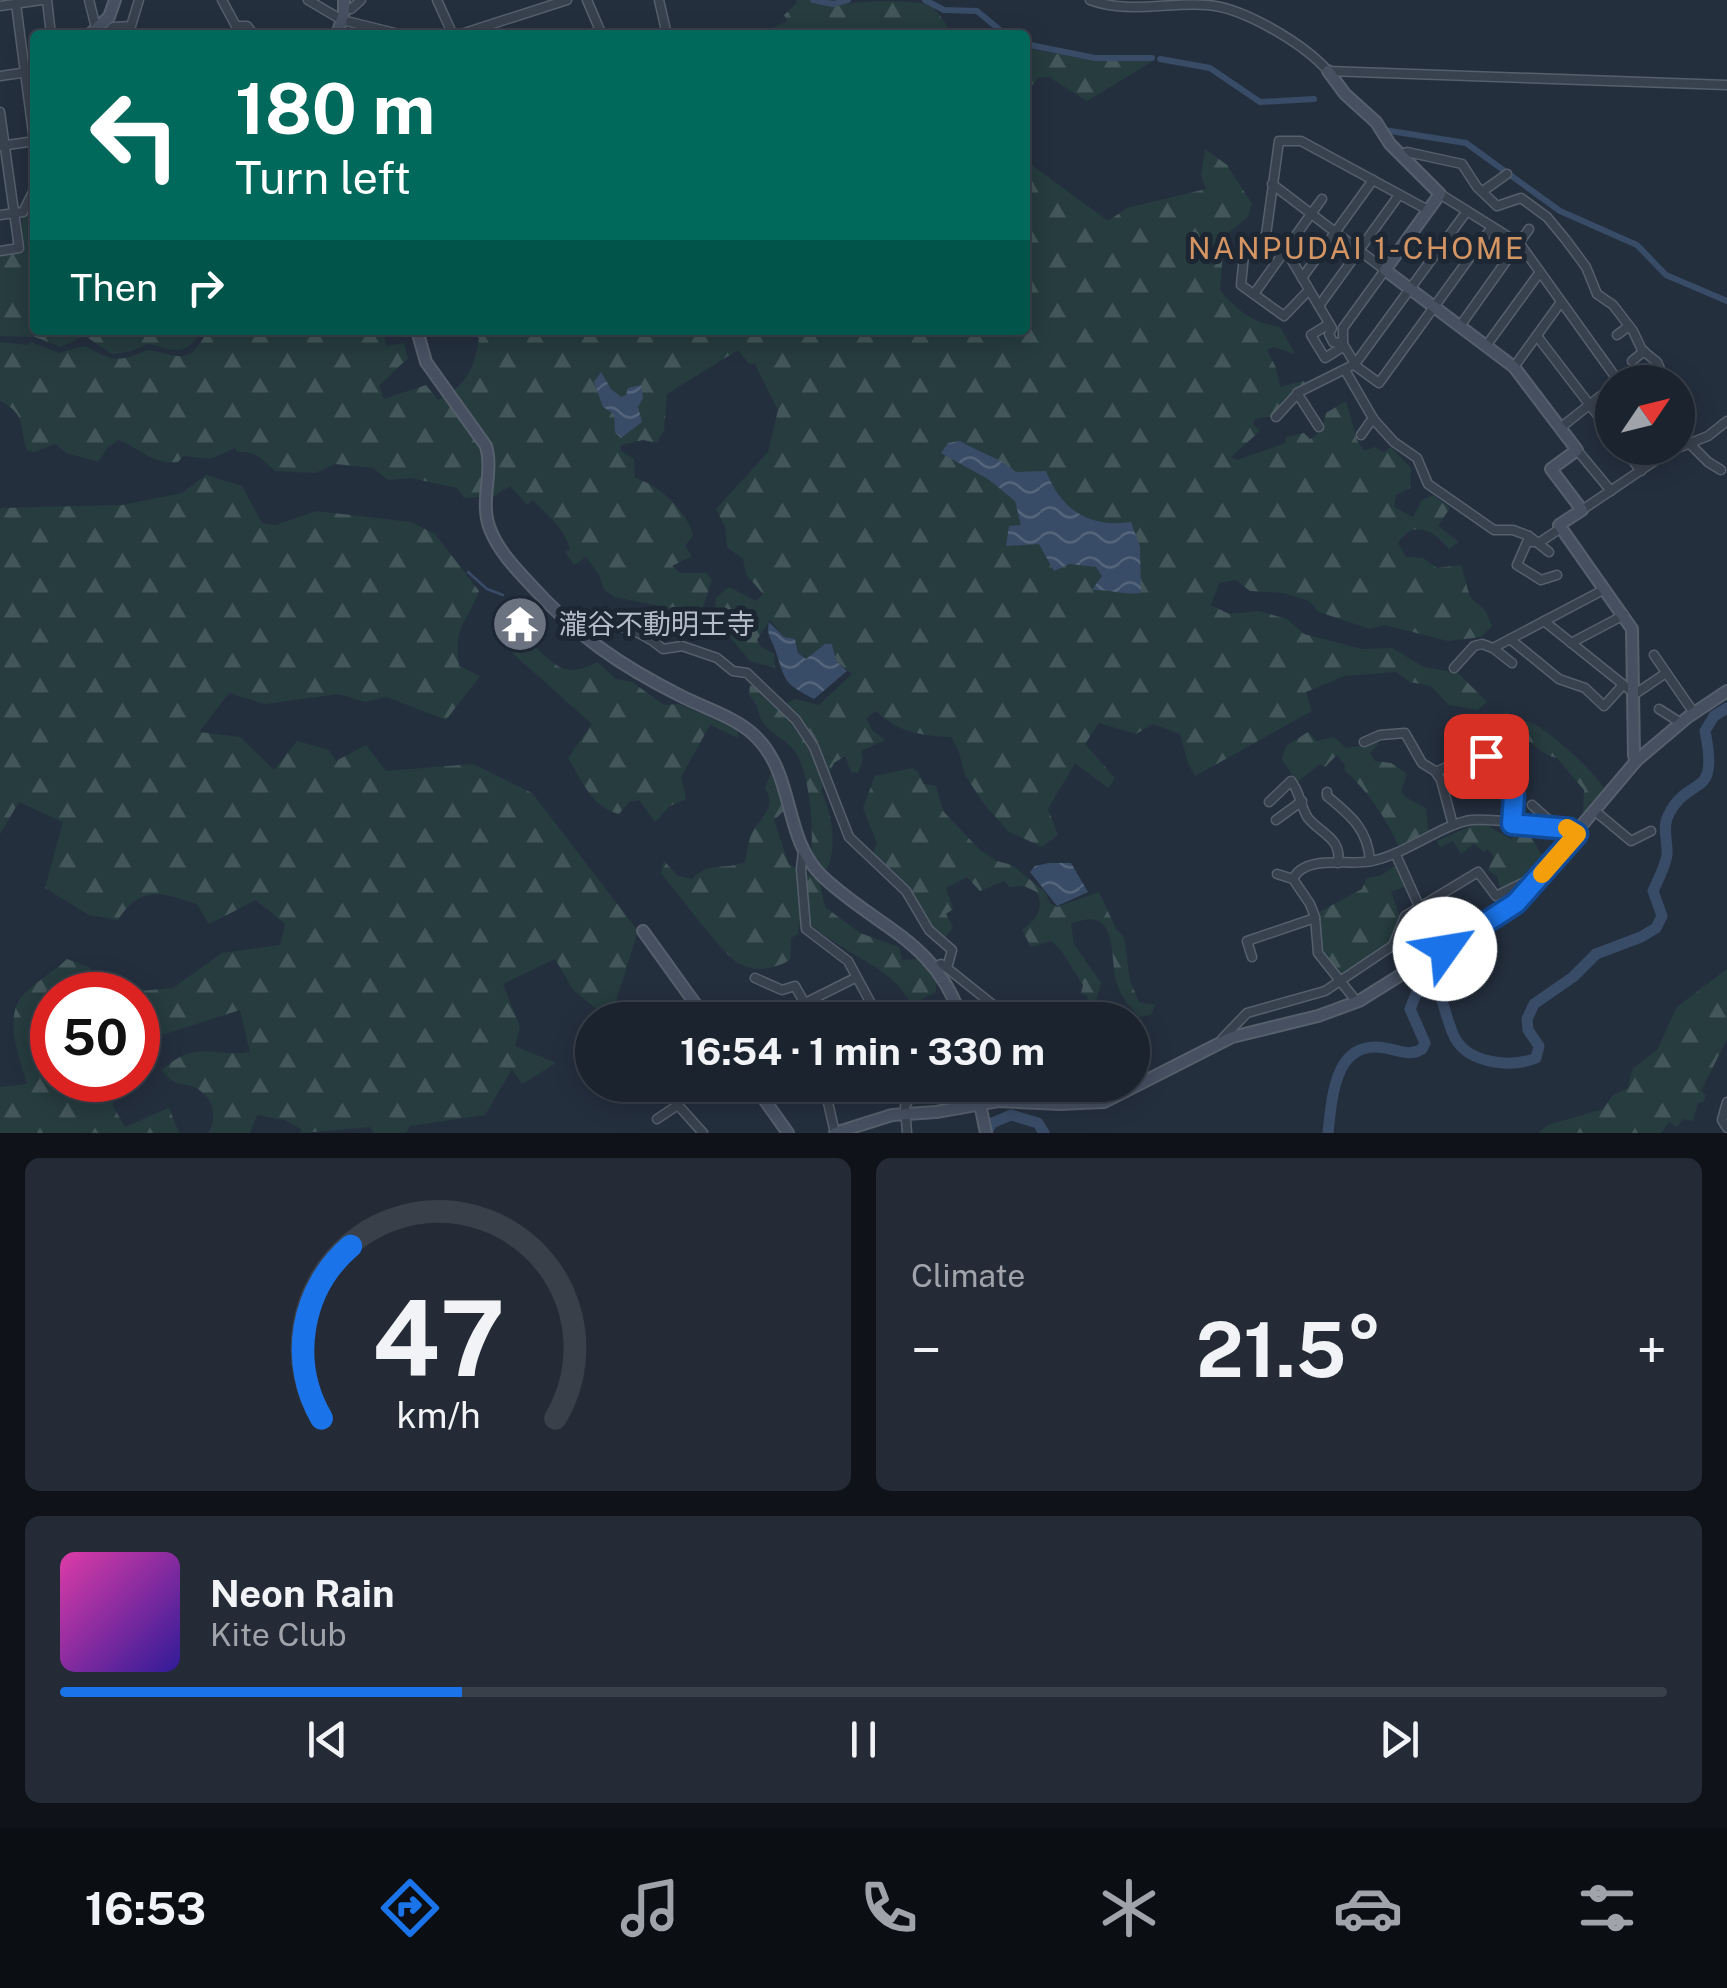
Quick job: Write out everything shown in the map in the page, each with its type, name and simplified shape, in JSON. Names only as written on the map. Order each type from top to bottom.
[{"type":"main road","points":[[99,30],[114,0]]},
{"type":"main road","points":[[1328,71],[1345,94],[1376,122],[1386,140],[1440,194],[1385,270],[1514,367],[1577,450],[1551,470],[1582,510],[1560,525],[1632,629],[1637,760]]},
{"type":"main road","points":[[418,335],[426,362],[486,446],[486,513],[492,534],[526,580],[586,640],[627,668],[754,735],[780,774],[803,852],[833,885],[941,967],[955,1002]]},
{"type":"main road","points":[[1150,1080],[1219,1042],[1357,1002],[1516,903],[1637,760],[1681,722],[1727,692]]},
{"type":"main road","points":[[643,931],[694,1002]]},
{"type":"main road","points":[[766,1102],[788,1133]]},
{"type":"main road","points":[[835,1133],[904,1113],[992,1102]]},
{"type":"main road","points":[[1032,1102],[1094,1102]]},
{"type":"main road","points":[[980,1104],[985,1128]]},
{"type":"street","points":[[0,6],[45,0],[50,30]]},
{"type":"street","points":[[89,0],[96,30]]},
{"type":"street","points":[[105,30],[130,26],[140,0]]},
{"type":"street","points":[[222,0],[236,26],[250,30]]},
{"type":"street","points":[[308,0],[343,9],[351,9],[361,0]]},
{"type":"street","points":[[437,0],[452,30]]},
{"type":"street","points":[[471,30],[567,0]]},
{"type":"street","points":[[587,0],[600,30]]},
{"type":"street","points":[[660,0],[665,30]]},
{"type":"street","points":[[1090,0],[1116,7],[1209,4],[1230,9],[1305,49],[1328,71],[1727,85]]},
{"type":"street","points":[[0,76],[30,72],[16,4]]},
{"type":"street","points":[[343,9],[374,30]]},
{"type":"street","points":[[0,112],[19,248],[0,251]]},
{"type":"street","points":[[1310,290],[1284,316],[1241,285],[1244,255],[1266,235],[1279,141],[1300,141],[1428,210]]},
{"type":"street","points":[[2,145],[30,142]]},
{"type":"street","points":[[1401,155],[1407,152],[1460,163],[1500,207],[1521,198],[1530,204],[1586,268],[1597,294],[1611,303],[1658,365]]},
{"type":"street","points":[[1483,192],[1507,174]]},
{"type":"street","points":[[1302,278],[1373,180]]},
{"type":"street","points":[[1272,184],[1385,270],[1344,328],[1343,345],[1355,364],[1379,383],[1492,227]]},
{"type":"street","points":[[1440,194],[1520,244],[1605,365]]},
{"type":"street","points":[[1319,306],[1399,195]]},
{"type":"street","points":[[1241,300],[1284,252],[1322,199]]},
{"type":"street","points":[[0,215],[26,209],[30,200]]},
{"type":"street","points":[[1522,216],[1530,204]]},
{"type":"street","points":[[1276,417],[1297,393],[1355,364],[1467,210]]},
{"type":"street","points":[[1460,326],[1529,229]]},
{"type":"street","points":[[1266,235],[1284,252],[1310,290],[1330,326],[1334,342],[1343,345]]},
{"type":"street","points":[[1562,263],[1574,254]]},
{"type":"street","points":[[1486,346],[1540,272]]},
{"type":"street","points":[[1514,367],[1561,302]]},
{"type":"street","points":[[1601,310],[1611,303]]},
{"type":"street","points":[[1343,345],[1324,358],[1311,335],[1330,326],[1344,328]]},
{"type":"street","points":[[1617,334],[1629,326]]},
{"type":"street","points":[[1536,336],[1595,412]]},
{"type":"street","points":[[1632,361],[1644,351]]},
{"type":"street","points":[[1345,370],[1373,418],[1394,442],[1416,458],[1428,484],[1494,530],[1518,531],[1540,542],[1549,552]]},
{"type":"street","points":[[1297,393],[1319,427]]},
{"type":"street","points":[[1351,407],[1362,400]]},
{"type":"street","points":[[1560,428],[1595,401]]},
{"type":"street","points":[[1361,435],[1373,418]]},
{"type":"street","points":[[1695,442],[1727,421]]},
{"type":"street","points":[[1695,449],[1721,470]]},
{"type":"street","points":[[1577,450],[1611,491]]},
{"type":"street","points":[[1636,465],[1641,471]]},
{"type":"street","points":[[1582,510],[1648,465]]},
{"type":"street","points":[[1557,575],[1541,580],[1517,565],[1527,542],[1540,542],[1561,528]]},
{"type":"street","points":[[1492,648],[1605,589]]},
{"type":"street","points":[[1572,643],[1624,616]]},
{"type":"street","points":[[1544,621],[1633,693],[1666,673]]},
{"type":"street","points":[[586,640],[609,622],[647,635],[662,649],[682,646],[718,658],[728,669],[747,673],[762,686],[810,738],[849,837],[906,891],[929,930],[952,950],[941,967],[988,1002]]},
{"type":"street","points":[[1510,639],[1558,679],[1585,688],[1604,706],[1622,685]]},
{"type":"street","points":[[1454,668],[1474,646],[1482,644],[1512,663]]},
{"type":"street","points":[[1654,655],[1694,713]]},
{"type":"street","points":[[1659,709],[1681,722]]},
{"type":"street","points":[[1364,742],[1380,735],[1405,733],[1422,764],[1441,780],[1453,826]]},
{"type":"street","points":[[1436,772],[1450,766],[1479,739],[1488,766],[1514,796],[1512,824]]},
{"type":"street","points":[[1269,802],[1292,781],[1306,815],[1337,845],[1338,862]]},
{"type":"street","points":[[1326,792],[1355,819],[1370,850],[1370,861]]},
{"type":"street","points":[[1276,820],[1302,801]]},
{"type":"street","points":[[1532,805],[1549,820],[1572,826],[1575,832]]},
{"type":"street","points":[[1595,812],[1631,841],[1651,830]]},
{"type":"street","points":[[1293,879],[1295,873],[1307,866],[1370,861],[1396,854],[1453,826],[1475,820],[1575,832]]},
{"type":"street","points":[[803,852],[806,929],[844,957],[870,1002]]},
{"type":"street","points":[[1396,854],[1419,906]]},
{"type":"street","points":[[1393,946],[1405,916],[1478,872],[1496,896],[1544,872]]},
{"type":"street","points":[[1277,874],[1293,879],[1315,918],[1318,953],[1357,1002]]},
{"type":"street","points":[[1252,958],[1246,941],[1315,918]]},
{"type":"street","points":[[1219,1042],[1247,1013],[1325,991],[1412,935],[1439,932],[1465,937]]},
{"type":"street","points":[[755,978],[782,990],[795,986],[803,1002]]},
{"type":"street","points":[[806,1002],[856,978]]},
{"type":"street","points":[[675,1102],[703,1133]]},
{"type":"street","points":[[829,1102],[835,1133]]},
{"type":"street","points":[[907,1102],[904,1113],[907,1133]]},
{"type":"street","points":[[1720,1133],[1727,1128],[1722,1120],[1727,1102]]},
{"type":"street","points":[[657,1120],[678,1106]]},
{"type":"green space","points":[[797,0],[832,0],[837,6],[884,1],[930,5],[951,30],[768,30],[787,21],[784,15]]},
{"type":"green space","points":[[1030,49],[1096,61],[1153,61],[1087,101],[1049,77],[1038,78],[1030,87]]},
{"type":"green space","points":[[1205,149],[1227,165],[1252,204],[1247,218],[1224,236],[1220,290],[1246,315],[1280,327],[1295,354],[1274,347],[1267,350],[1280,387],[1304,381],[1306,386],[1273,416],[1255,419],[1253,424],[1260,431],[1231,457],[1237,460],[1286,443],[1286,437],[1304,433],[1310,439],[1322,431],[1326,413],[1346,401],[1364,451],[1375,447],[1383,452],[1391,447],[1411,468],[1410,488],[1396,495],[1394,507],[1413,517],[1422,500],[1433,495],[1450,508],[1438,526],[1459,542],[1449,549],[1430,532],[1417,529],[1398,543],[1406,557],[1423,558],[1437,568],[1461,565],[1470,597],[1485,610],[1492,626],[1481,637],[1448,641],[1385,625],[1370,629],[1319,612],[1309,601],[1284,593],[1250,591],[1236,580],[1219,583],[1211,605],[1229,614],[1259,611],[1287,619],[1304,634],[1362,649],[1392,648],[1424,667],[1458,673],[1487,702],[1478,710],[1449,705],[1431,686],[1410,682],[1396,672],[1344,676],[1306,692],[1312,711],[1195,776],[1180,734],[1153,724],[1136,734],[1099,723],[1085,744],[1115,778],[1108,788],[1075,763],[1048,809],[1058,835],[1042,847],[1008,831],[984,804],[965,775],[951,737],[910,732],[876,711],[866,718],[872,730],[885,740],[861,751],[863,759],[858,773],[851,772],[845,756],[834,763],[821,791],[832,831],[832,852],[826,870],[811,856],[811,816],[799,758],[763,722],[749,695],[750,685],[785,704],[795,699],[819,705],[852,674],[836,661],[832,644],[825,644],[806,659],[799,653],[795,639],[784,637],[770,620],[757,640],[761,647],[774,653],[775,668],[750,661],[715,619],[716,598],[729,587],[756,601],[763,594],[746,574],[743,559],[727,547],[725,527],[716,509],[768,452],[778,410],[755,364],[749,364],[738,350],[667,394],[664,430],[657,443],[643,440],[621,445],[621,451],[634,459],[635,478],[670,500],[690,526],[693,535],[685,546],[692,556],[672,566],[680,573],[706,573],[712,580],[703,607],[679,625],[655,605],[615,597],[604,590],[599,574],[586,557],[574,565],[565,552],[570,549],[564,534],[555,522],[533,500],[527,505],[510,486],[494,496],[464,498],[457,488],[411,478],[388,480],[373,468],[335,464],[315,473],[275,471],[259,457],[235,448],[210,459],[183,456],[178,462],[154,458],[118,440],[98,462],[67,453],[55,444],[34,452],[27,450],[15,411],[0,401],[0,342],[31,342],[59,353],[84,346],[121,359],[147,350],[188,355],[205,335],[384,335],[386,346],[404,343],[408,359],[379,385],[384,399],[426,385],[438,400],[456,389],[472,367],[479,338],[474,335],[1030,335],[1030,164],[1108,221],[1127,208],[1206,189],[1201,175]]},
{"type":"green space","points":[[30,211],[30,335],[199,335],[196,339],[178,350],[148,344],[112,354],[88,338],[81,337],[61,347],[35,337],[0,336],[0,255],[22,253],[22,217]]},
{"type":"green space","points":[[206,475],[242,486],[262,523],[276,525],[316,511],[411,522],[435,534],[479,591],[459,633],[458,652],[459,666],[480,676],[446,720],[387,697],[365,702],[339,694],[265,704],[229,693],[199,732],[240,737],[274,770],[297,741],[329,750],[336,761],[366,745],[386,771],[473,764],[532,793],[638,931],[616,1002],[588,1002],[574,991],[555,959],[503,984],[520,1027],[515,1046],[556,1063],[522,1084],[512,1069],[485,1115],[410,1126],[406,1133],[374,1133],[370,1127],[301,1133],[301,1129],[284,1120],[257,1115],[250,1133],[208,1133],[213,1115],[208,1098],[192,1086],[171,1080],[162,1070],[195,1052],[250,1052],[240,1010],[162,1035],[160,989],[173,988],[222,953],[280,945],[285,924],[256,900],[209,924],[197,904],[153,894],[135,901],[118,920],[89,915],[45,888],[63,822],[19,802],[0,834],[0,508],[122,505],[182,493]]},
{"type":"green space","points":[[522,636],[556,665],[574,670],[597,662],[616,679],[632,682],[664,705],[679,704],[738,730],[738,738],[710,725],[681,777],[686,799],[670,806],[655,822],[639,800],[629,802],[619,814],[610,811],[589,792],[568,758],[592,724],[510,651],[509,644]]},
{"type":"green space","points":[[1507,712],[1554,738],[1584,764],[1606,791],[1583,818],[1584,790],[1557,758],[1518,733],[1495,728],[1495,718]]},
{"type":"green space","points":[[1308,732],[1317,741],[1334,737],[1346,748],[1364,746],[1377,739],[1378,745],[1370,753],[1375,761],[1391,763],[1407,774],[1401,791],[1426,808],[1429,836],[1399,847],[1376,806],[1344,770],[1345,765],[1337,755],[1325,767],[1320,764],[1297,782],[1282,759],[1286,746]]},
{"type":"green space","points":[[912,768],[918,772],[924,784],[936,786],[943,811],[980,850],[1012,865],[1057,907],[1099,892],[1116,929],[1124,937],[1130,981],[1139,1002],[1126,1002],[1123,998],[1109,936],[1098,921],[1087,919],[1071,924],[1074,944],[1101,983],[1096,1002],[1089,1002],[1081,993],[1083,985],[1051,941],[1031,947],[1022,930],[1035,918],[1040,904],[1037,892],[1024,886],[1010,887],[1004,881],[980,891],[967,877],[946,888],[953,909],[946,914],[953,927],[946,937],[932,926],[912,892],[872,855],[877,843],[863,808],[875,776]]},
{"type":"green space","points":[[772,771],[786,809],[774,820],[789,865],[819,880],[825,907],[860,933],[899,947],[902,960],[920,959],[936,977],[936,992],[921,1002],[910,1002],[888,976],[808,922],[799,924],[798,934],[791,938],[790,960],[765,969],[738,963],[711,935],[661,873],[664,861],[678,876],[692,879],[710,868],[745,862],[751,835],[769,807],[765,788]]},
{"type":"green space","points":[[1476,824],[1511,839],[1523,828],[1534,831],[1532,838],[1544,860],[1514,900],[1498,903],[1502,895],[1497,876],[1488,870],[1494,857],[1488,849],[1484,852],[1474,844],[1461,854],[1453,841],[1440,847],[1437,841]]},
{"type":"green space","points":[[1394,867],[1400,870],[1406,886],[1391,892],[1401,919],[1391,946],[1378,948],[1373,957],[1344,978],[1322,948],[1319,912],[1362,889],[1367,878],[1380,876]]},
{"type":"green space","points":[[67,959],[91,968],[90,972],[51,972]]},
{"type":"green space","points":[[1727,969],[1727,1039],[1701,1091],[1706,1095],[1698,1103],[1693,1121],[1683,1119],[1677,1127],[1669,1122],[1661,1133],[1538,1133],[1548,1125],[1603,1109],[1613,1095],[1628,1088],[1633,1068],[1657,1050],[1677,1007]]},
{"type":"green space","points":[[29,989],[30,1102],[113,1102],[125,1127],[169,1108],[179,1133],[0,1133],[0,1087],[27,1084],[13,1026],[18,1003]]},
{"type":"water","points":[[601,372],[621,397],[628,388],[641,385],[643,398],[638,407],[642,422],[621,438],[615,432],[614,414],[603,407],[594,382]]},
{"type":"water","points":[[960,441],[1016,472],[1046,471],[1068,506],[1090,519],[1131,522],[1140,547],[1141,593],[1092,590],[1102,576],[1096,567],[1069,564],[1054,571],[1039,544],[1006,546],[1009,526],[1021,525],[1015,501],[988,479],[941,453],[948,443]]},
{"type":"water","points":[[769,622],[784,637],[795,639],[798,653],[806,659],[825,644],[832,644],[836,661],[847,671],[814,699],[797,689],[782,670],[769,634]]},
{"type":"water","points":[[1071,863],[1088,892],[1057,906],[1030,872],[1035,866]]},
{"type":"waterway","points":[[813,0],[833,4],[848,0]]},
{"type":"waterway","points":[[925,0],[944,10],[977,11],[1000,30]]},
{"type":"waterway","points":[[1030,45],[1095,58],[1152,58]]},
{"type":"waterway","points":[[1160,59],[1210,68],[1260,102],[1314,99]]},
{"type":"waterway","points":[[1384,130],[1466,143],[1560,211],[1637,245],[1666,275],[1727,301]]},
{"type":"waterway","points":[[468,572],[487,589],[503,595]]},
{"type":"waterway","points":[[1328,1133],[1334,1088],[1346,1062],[1355,1053],[1368,1048],[1408,1053],[1422,1049],[1425,1043],[1410,1009],[1416,994],[1427,987],[1439,992],[1455,1038],[1470,1054],[1504,1063],[1536,1058],[1539,1046],[1528,1030],[1527,1019],[1534,1004],[1573,977],[1596,954],[1656,928],[1662,916],[1653,891],[1667,855],[1666,821],[1676,803],[1705,778],[1709,754],[1705,731],[1714,716],[1727,708]]},
{"type":"waterway","points":[[986,1133],[992,1123],[1011,1115],[1038,1123],[1044,1133]]},
{"type":"slow traffic","points":[[1542,874],[1577,834],[1567,828]]},
{"type":"place","name":"瀧谷不動明王寺","points":[[520,624]]},
{"type":"district","name":"NANPUDAI 1-CHOME","points":[[1357,249]]},
{"type":"route","points":[[1445,949],[1516,903],[1577,834],[1569,829],[1512,824],[1514,796],[1488,766],[1486,756]]}]
